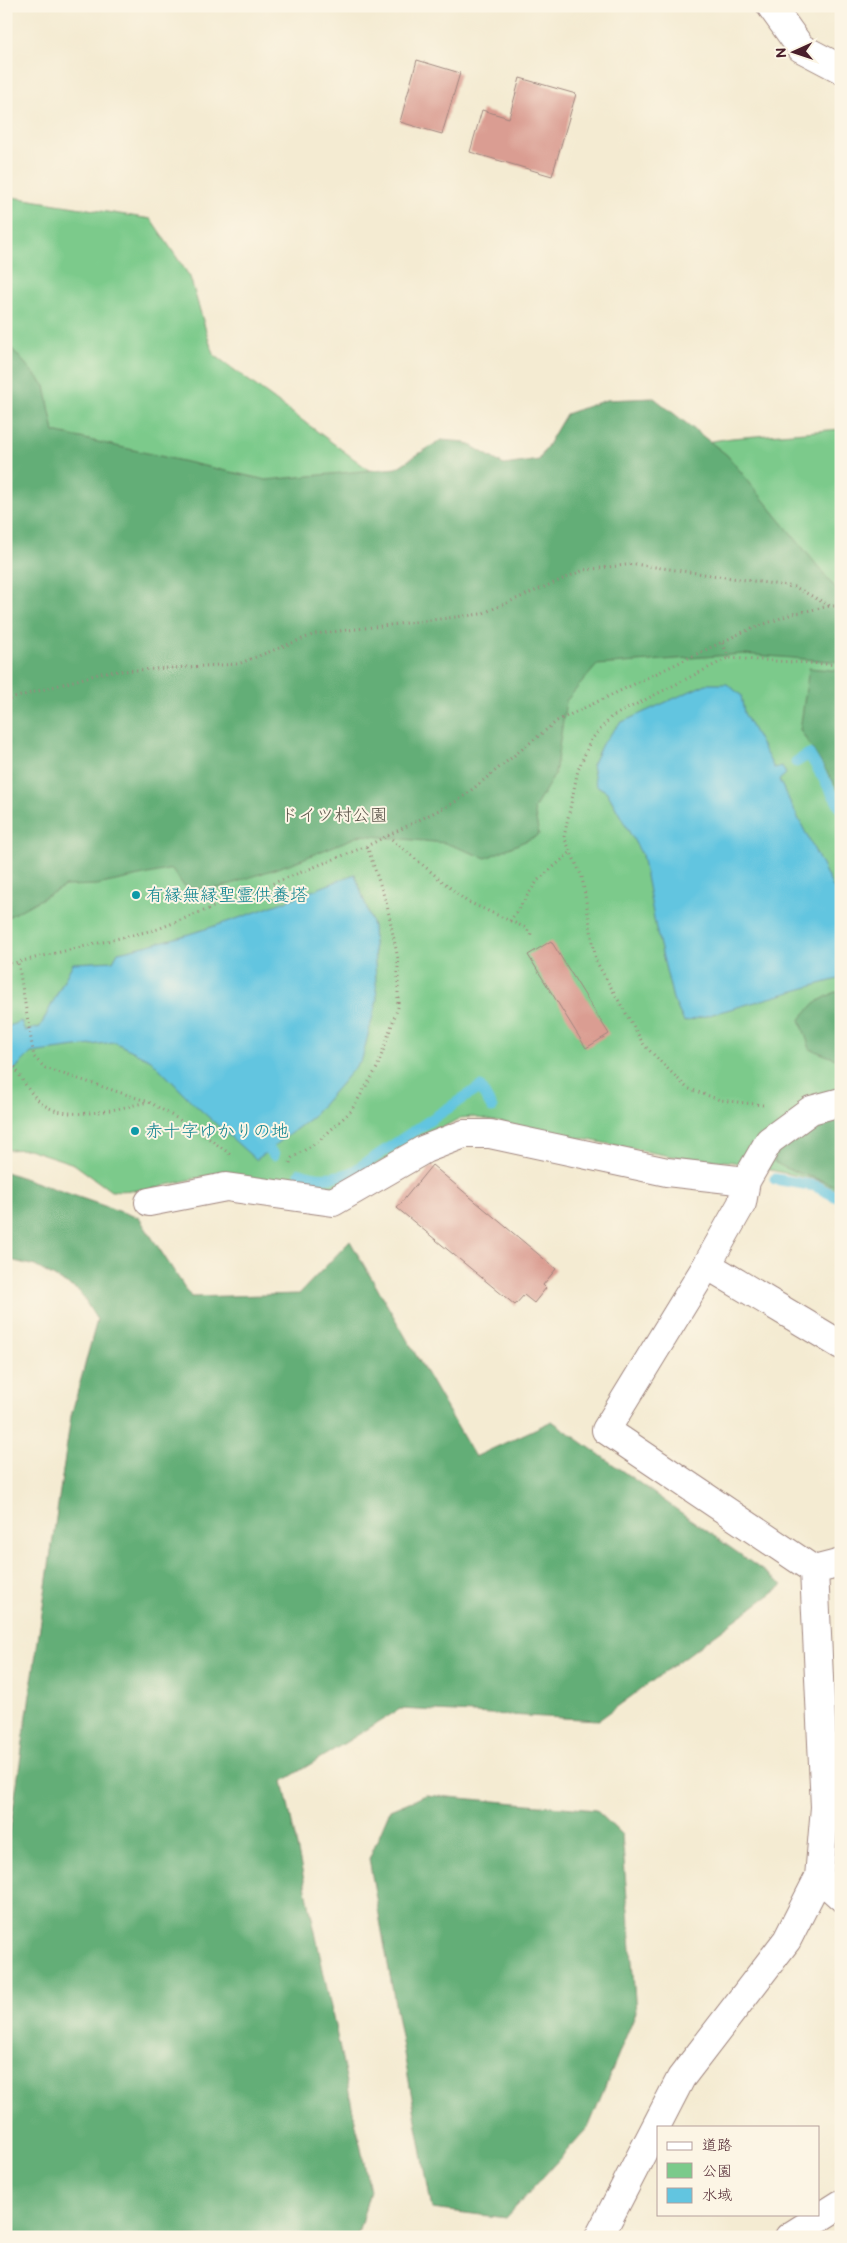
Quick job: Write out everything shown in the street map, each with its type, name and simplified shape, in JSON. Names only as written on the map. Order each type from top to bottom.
[{"type":"street","points":[[771,6],[801,48],[841,69]]},
{"type":"street","points":[[841,1102],[810,1110],[769,1141],[746,1181],[742,1203],[707,1265],[606,1430],[814,1570],[841,1563]]},
{"type":"street","points":[[149,1202],[226,1187],[333,1202],[425,1149],[464,1134],[490,1134],[667,1172],[746,1181]]},
{"type":"street","points":[[707,1265],[841,1345]]},
{"type":"street","points":[[599,2237],[681,2078],[787,1940],[819,1877],[825,1807],[814,1570]]},
{"type":"street","points":[[819,1877],[841,1897]]},
{"type":"street","points":[[789,2237],[841,2204]]},
{"type":"path","points":[[6,702],[10,699],[105,672],[238,664],[315,634],[481,614],[584,570],[624,565],[634,564],[795,587],[830,606]]},
{"type":"path","points":[[6,965],[158,929],[367,846],[460,800],[557,721],[743,632],[792,614],[830,606],[841,606]]},
{"type":"path","points":[[723,643],[728,658]]},
{"type":"path","points":[[793,1123],[769,1106],[720,1100],[687,1088],[644,1045],[596,961],[582,878],[564,837],[578,770],[591,740],[611,717],[728,658],[841,664]]},
{"type":"path","points":[[388,836],[466,901],[526,928],[533,938]]},
{"type":"path","points":[[281,1195],[284,1176],[292,1158],[319,1141],[351,1111],[377,1068],[398,1008],[398,959],[387,904],[367,846]]},
{"type":"path","points":[[510,921],[538,880],[571,852]]},
{"type":"path","points":[[18,962],[34,1057],[44,1068],[149,1102],[200,1132],[233,1156]]},
{"type":"path","points":[[6,1049],[20,1076],[40,1102],[60,1111],[81,1114],[149,1102]]},
{"type":"green space","name":"ドイツ村公園","points":[[6,196],[151,219],[190,277],[213,354],[400,493],[524,469],[732,438],[841,429],[841,1192],[817,1180],[733,1162],[669,1156],[473,1117],[460,1118],[336,1187],[305,1190],[219,1173],[146,1190],[111,1191],[74,1164],[28,1149],[6,1150]]},
{"type":"green space","points":[[6,342],[45,386],[54,432],[266,480],[396,468],[441,440],[465,442],[504,465],[539,460],[566,414],[606,400],[654,398],[727,455],[838,591],[841,591],[841,662],[743,654],[597,665],[566,701],[555,774],[534,809],[539,835],[486,858],[445,843],[361,835],[295,862],[219,888],[194,889],[183,885],[172,869],[97,885],[65,886],[6,918]]},
{"type":"green space","points":[[809,668],[841,671],[841,794],[800,730]]},
{"type":"green space","points":[[835,992],[841,993],[841,1061],[810,1049],[800,1019],[815,1003]]},
{"type":"green space","points":[[841,1114],[841,1189],[774,1162],[779,1147]]},
{"type":"green space","points":[[6,1172],[139,1218],[191,1297],[299,1294],[350,1241],[475,1457],[552,1421],[783,1585],[599,1720],[400,1709],[283,1781],[370,2191],[357,2237],[6,2237],[6,1858],[71,1416],[97,1320],[79,1291],[35,1266],[6,1259]]},
{"type":"green space","points":[[426,1795],[596,1810],[622,1835],[636,2012],[589,2126],[506,2218],[432,2209],[369,1859],[390,1810]]},
{"type":"water","points":[[706,684],[727,684],[741,695],[744,713],[774,768],[782,766],[786,774],[779,780],[836,893],[841,909],[841,978],[684,1022],[673,999],[656,929],[642,855],[607,792],[596,785],[592,765],[602,744],[620,723]]},
{"type":"water","points":[[355,874],[373,926],[377,1000],[362,1059],[312,1117],[256,1160],[194,1104],[151,1060],[114,1042],[31,1053],[6,1078],[6,1035],[10,1033],[7,1027],[21,1021],[25,1031],[40,1027],[73,963],[113,961],[118,952],[208,928],[267,908]]},
{"type":"building","points":[[417,60],[460,73],[442,134],[400,122]]},
{"type":"building","points":[[520,78],[576,94],[552,176],[470,152],[482,110],[509,118]]},
{"type":"building","points":[[551,941],[609,1034],[586,1048],[528,955]]},
{"type":"building","points":[[432,1165],[556,1269],[543,1285],[546,1288],[534,1303],[524,1295],[515,1305],[397,1208]]},
{"type":"waterway","points":[[796,762],[809,754],[841,808]]},
{"type":"waterway","points":[[300,1173],[326,1178],[351,1173],[480,1087],[492,1108]]},
{"type":"waterway","points":[[269,1150],[274,1155]]},
{"type":"waterway","points":[[775,1179],[815,1186],[841,1199]]},
{"type":"place","name":"有縁無縁聖霊供養塔","points":[[136,895]]},
{"type":"place","name":"赤十字ゆかりの地","points":[[135,1131]]}]
